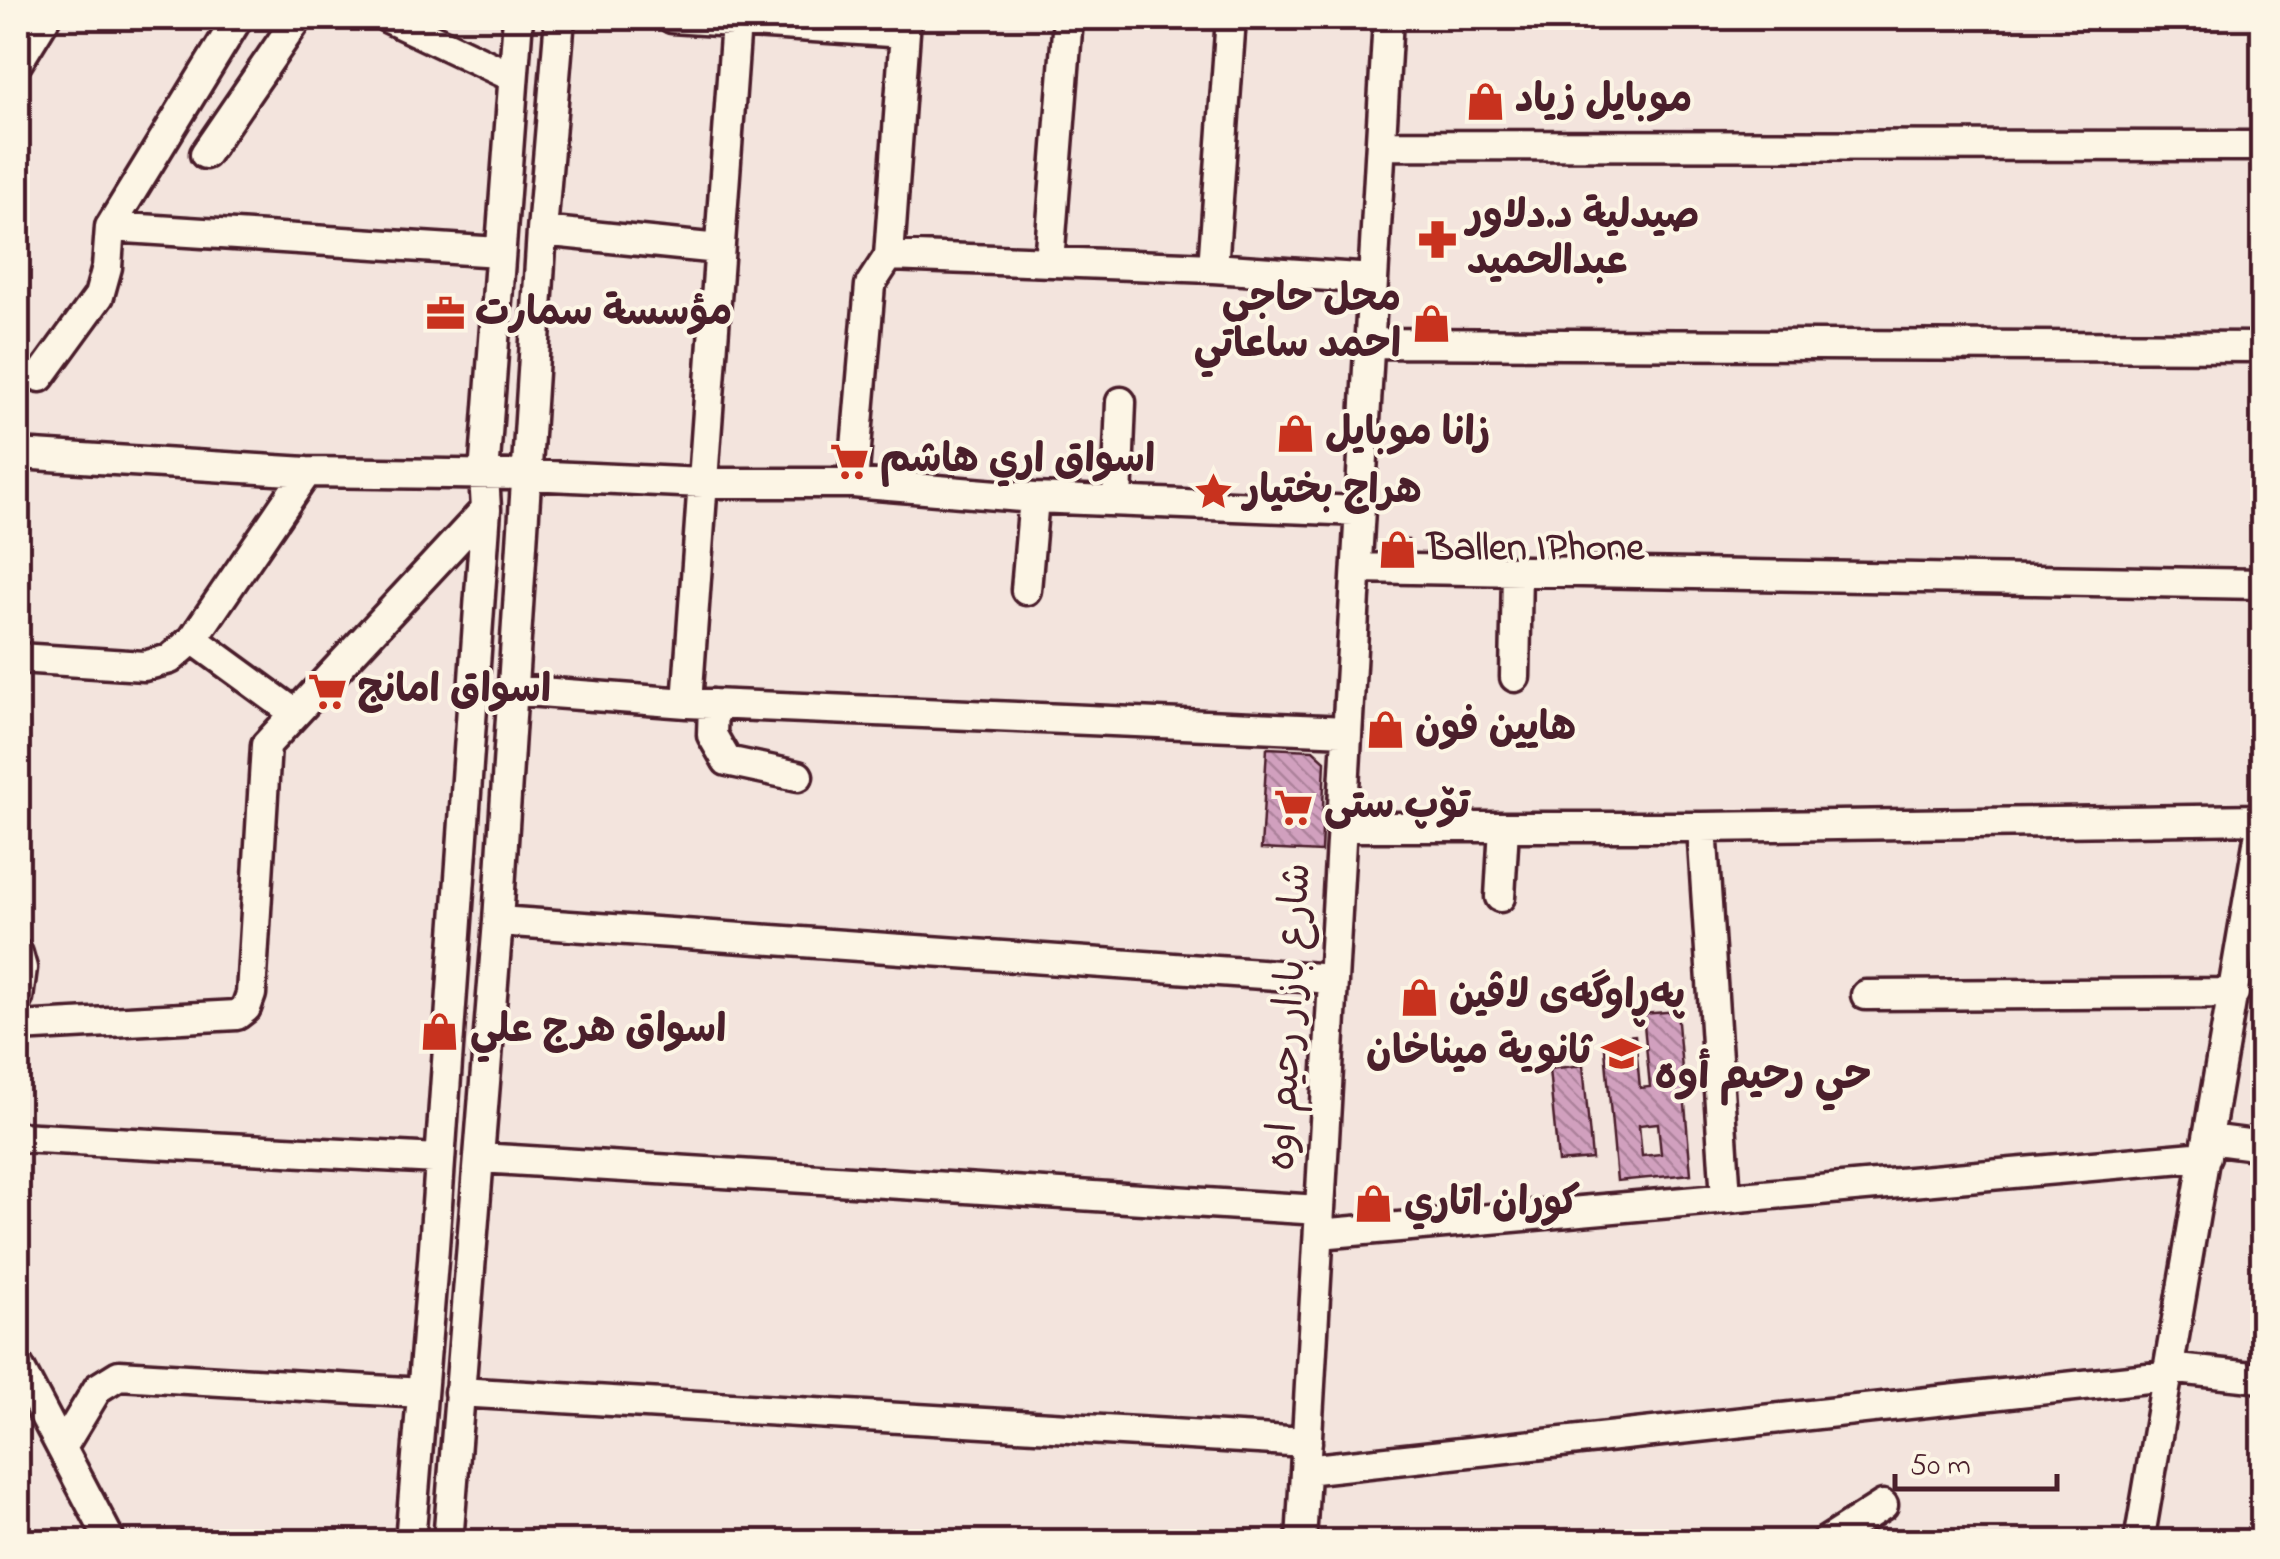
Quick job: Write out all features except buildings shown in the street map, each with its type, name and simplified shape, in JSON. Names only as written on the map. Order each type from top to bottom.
[{"type":"street","points":[[18,62],[45,18]]},
{"type":"street","points":[[40,377],[99,296],[107,267],[110,227],[238,18]]},
{"type":"street","points":[[205,154],[298,18]]},
{"type":"street","points":[[388,18],[513,77]]},
{"type":"street","points":[[410,1542],[433,1261],[518,18]]},
{"type":"street","points":[[448,1542],[498,921],[542,231],[560,18]]},
{"type":"street","points":[[672,18],[906,25],[889,256],[870,286],[853,483]]},
{"type":"street","points":[[1049,262],[1068,18]]},
{"type":"street","points":[[1214,268],[1231,18]]},
{"type":"street","name":"شارع بازار رحيم اوه","points":[[1301,1542],[1388,18]]},
{"type":"street","points":[[736,22],[702,483],[700,704],[727,761],[798,776]]},
{"type":"street","points":[[1381,146],[2262,146]]},
{"type":"street","points":[[110,227],[499,252]]},
{"type":"street","points":[[542,231],[720,249]]},
{"type":"street","points":[[889,256],[1214,268],[1373,279]]},
{"type":"street","points":[[1370,343],[2262,346]]},
{"type":"street","points":[[1116,501],[1121,402]]},
{"type":"street","points":[[18,454],[307,472],[528,475],[702,483],[853,483],[1034,498],[1360,511]]},
{"type":"street","points":[[18,658],[144,666],[170,659],[192,639],[307,472]]},
{"type":"street","points":[[1026,590],[1034,498]]},
{"type":"street","points":[[18,1027],[236,1015],[246,1008],[251,994],[266,745],[486,509]]},
{"type":"street","points":[[1356,568],[2262,584]]},
{"type":"street","points":[[1515,677],[1517,571]]},
{"type":"street","points":[[192,639],[293,712]]},
{"type":"street","points":[[512,690],[700,704],[1347,731]]},
{"type":"street","points":[[1342,827],[1702,828],[2262,819],[2245,977],[2207,1148],[2139,1542]]},
{"type":"street","points":[[1500,897],[1504,827]]},
{"type":"street","points":[[1702,828],[1726,1198]]},
{"type":"street","points":[[498,921],[1334,979]]},
{"type":"street","points":[[18,954],[22,968],[18,998]]},
{"type":"street","points":[[1866,995],[2245,977]]},
{"type":"street","points":[[18,1137],[438,1158]]},
{"type":"street","points":[[479,1158],[1319,1222],[1726,1198],[2207,1148],[2262,1146]]},
{"type":"street","points":[[433,1261],[469,1260]]},
{"type":"street","points":[[18,1365],[112,1542]]},
{"type":"street","points":[[459,1392],[1306,1456],[2167,1372],[2262,1378]]},
{"type":"street","points":[[63,1446],[98,1388],[119,1375],[422,1393]]},
{"type":"street","points":[[1824,1542],[1882,1505]]},
{"type":"place","name":"موبايل زياد","points":[[1485,101]]},
{"type":"place","name":"صيدلية د.دلاور عبدالحميد","points":[[1437,240]]},
{"type":"place","name":"مؤسسة سمارت","points":[[445,314]]},
{"type":"place","name":"محل حاجي احمد ساعاتي","points":[[1431,323]]},
{"type":"place","name":"زانا موبايل","points":[[1295,434]]},
{"type":"place","name":"اسواق اري هاشم","points":[[850,461]]},
{"type":"place","name":"هراج بختيار","points":[[1214,492]]},
{"type":"place","name":"Ballen IPhone","points":[[1397,549]]},
{"type":"place","name":"اسواق امانج","points":[[327,691]]},
{"type":"place","name":"هايين فون","points":[[1385,729]]},
{"type":"place","name":"تۆپ ستی","points":[[1294,807]]},
{"type":"place","name":"پەڕاوگەی لاڤین","points":[[1419,997]]},
{"type":"place","name":"اسواق هرج علي","points":[[440,1031]]},
{"type":"place","name":"ثانوية ميناخان","points":[[1621,1053]]},
{"type":"place","name":"كوران اتاري","points":[[1374,1204]]},
{"type":"district","name":"حي رحيم أوه","points":[[1763,1077]]}]
